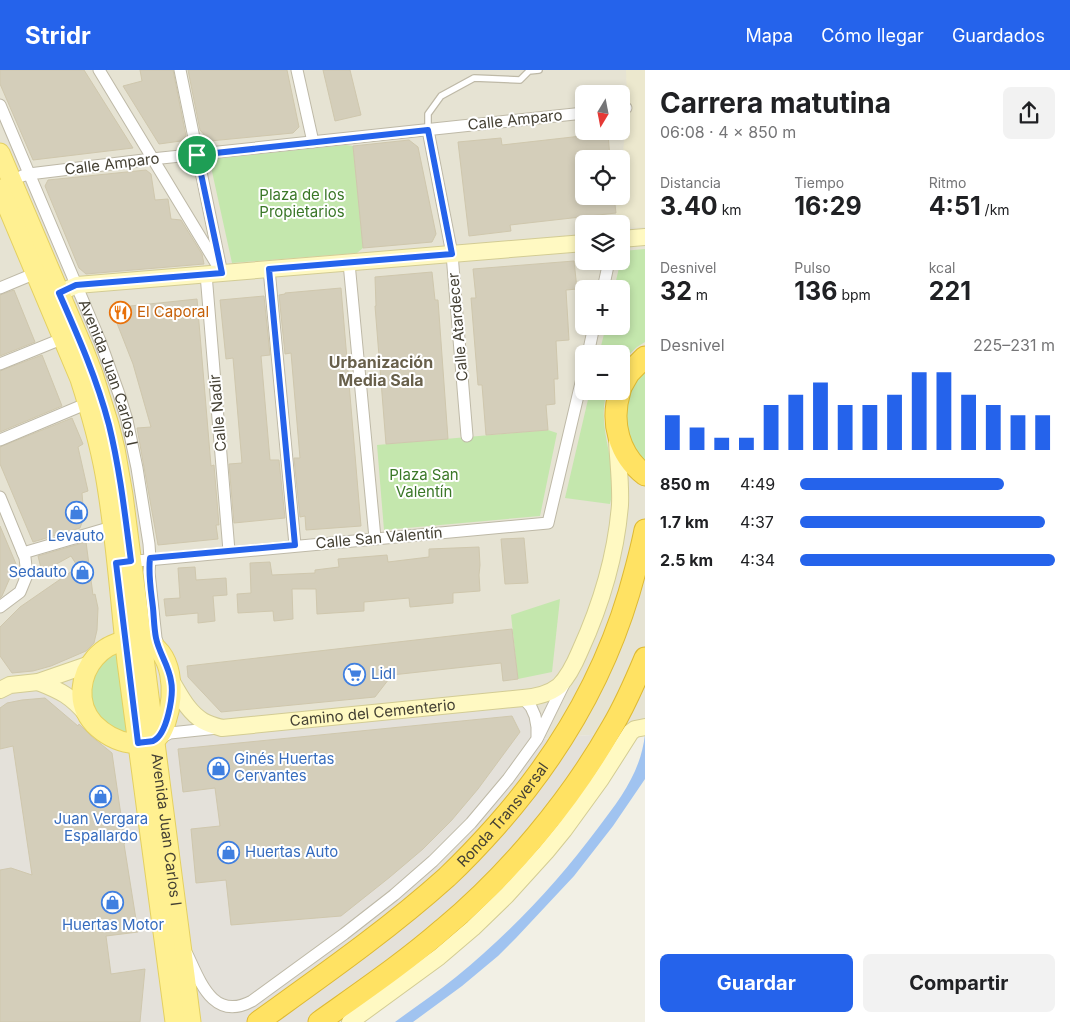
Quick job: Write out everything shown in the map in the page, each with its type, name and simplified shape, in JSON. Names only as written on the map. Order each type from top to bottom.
[{"type":"highway","points":[[630,372],[645,357]]},
{"type":"highway","points":[[618,400],[616,426],[618,437],[623,449],[639,470],[645,491]]},
{"type":"highway","name":"Ronda Transversal","points":[[258,1022],[407,912],[448,876],[496,825],[541,770],[581,708],[609,649],[633,579],[645,530]]},
{"type":"highway","points":[[319,1022],[428,942],[466,909],[516,857],[565,800],[584,774],[612,727],[645,658]]},
{"type":"main road","name":"Avenida Juan Carlos I","points":[[0,153],[68,289],[109,425],[114,449],[123,496],[123,562],[146,742],[174,1022]]},
{"type":"main road","name":"Avenida Juan Carlos I","points":[[13,181],[4,210],[36,273],[64,338],[88,403],[101,452],[112,527],[123,562]]},
{"type":"main road","points":[[630,239],[645,237]]},
{"type":"main road","points":[[68,289],[269,269],[575,244]]},
{"type":"main road","points":[[568,675],[586,639],[601,596],[614,548],[620,496],[616,426]]},
{"type":"main road","points":[[88,717],[82,694],[84,677],[105,645],[111,628],[109,600],[123,562]]},
{"type":"main road","points":[[0,690],[10,685],[38,682],[93,661],[106,649],[133,641],[150,644],[166,662],[172,682],[171,699],[167,718],[160,734],[146,742],[121,741],[109,736],[97,727],[80,707],[67,696],[52,687],[38,682]]},
{"type":"main road","name":"Camino del Cementerio","points":[[172,682],[187,705],[201,720],[222,728],[523,698],[548,693],[559,686],[568,675]]},
{"type":"main road","points":[[350,1022],[439,957],[490,912],[541,858],[564,830],[631,732],[645,727]]},
{"type":"main road","name":"Avenida Juan Carlos I","points":[[146,742],[180,938],[191,1022]]},
{"type":"street","points":[[99,70],[152,159],[214,274]]},
{"type":"street","name":"Calle Nadir","points":[[180,70],[197,155],[214,274],[229,551]]},
{"type":"street","points":[[297,70],[313,142]]},
{"type":"street","name":"Avenida Juan Carlos I","points":[[0,105],[13,181]]},
{"type":"street","name":"Calle Amparo","points":[[13,181],[152,159],[575,114]]},
{"type":"street","name":"Calle Atardecer","points":[[428,130],[452,254],[467,436]]},
{"type":"street","points":[[349,263],[375,538]]},
{"type":"street","points":[[269,269],[295,545]]},
{"type":"street","points":[[0,288],[36,273]]},
{"type":"street","name":"Avenida Juan Carlos I","points":[[68,289],[110,368],[127,420],[149,544],[149,572],[156,638],[161,655]]},
{"type":"street","points":[[0,364],[64,338]]},
{"type":"street","name":"Calle San Valentín","points":[[123,562],[150,558],[548,523],[577,400]]},
{"type":"street","points":[[0,440],[88,403]]},
{"type":"street","points":[[0,497],[25,558],[27,575],[20,592],[0,607]]},
{"type":"street","points":[[23,553],[112,527]]},
{"type":"street","points":[[180,938],[204,990],[211,997],[231,1007],[241,1006],[252,1001],[394,896],[452,843],[524,758],[537,739],[568,675]]},
{"type":"street","points":[[523,698],[536,716],[537,739]]},
{"type":"street","name":"Camino del Cementerio","points":[[146,742],[170,733],[222,728]]},
{"type":"lane","points":[[428,130],[428,114],[441,96],[474,78],[520,80],[529,71],[539,70]]},
{"type":"shaded area","points":[[0,70],[645,70],[645,727],[631,732],[537,739],[170,733],[0,690]]},
{"type":"shaded area","points":[[626,70],[645,70],[645,227],[630,228],[630,215],[616,215],[617,205],[630,205],[630,150],[623,150],[624,140],[630,140],[630,85],[627,85]]},
{"type":"shaded area","points":[[38,682],[170,733],[523,698],[538,739],[631,732],[507,895],[350,1022],[0,1022],[0,690]]},
{"type":"green space","name":"Plaza de los Propietarios","points":[[346,145],[353,146],[363,248],[357,253],[232,263],[211,167],[212,159]]},
{"type":"green space","points":[[645,249],[645,342],[630,354],[630,345],[601,345],[604,335],[630,335],[630,280],[616,280],[618,270],[630,270],[630,250]]},
{"type":"green space","points":[[645,357],[645,475],[616,407],[620,400],[630,400],[630,383]]},
{"type":"green space","points":[[588,400],[605,400],[604,420],[611,462],[613,490],[610,504],[565,498]]},
{"type":"green space","name":"Plaza San Valentín","points":[[548,430],[557,433],[540,516],[384,530],[377,445]]},
{"type":"green space","points":[[560,599],[552,672],[518,679],[511,615]]},
{"type":"green space","points":[[118,643],[137,743],[109,736],[82,686]]},
{"type":"water","points":[[645,734],[645,779],[613,826],[574,876],[498,956],[462,986],[413,1022],[395,1022],[476,961],[549,888],[621,796],[639,761]]},
{"type":"building","points":[[0,70],[84,70],[133,148],[33,160],[0,84]]},
{"type":"building","points":[[140,70],[173,70],[186,136],[181,141],[159,144],[123,86],[142,81]]},
{"type":"building","points":[[188,70],[287,70],[299,127],[293,133],[210,141],[200,130]]},
{"type":"building","points":[[323,70],[350,70],[361,115],[335,121]]},
{"type":"building","points":[[575,137],[575,140],[609,140],[609,150],[575,150],[575,205],[615,205],[616,213],[575,215],[575,218],[510,225],[511,231],[469,236],[458,142],[501,138],[502,145]]},
{"type":"building","points":[[409,140],[418,147],[436,234],[432,242],[363,248],[353,146]]},
{"type":"building","points":[[146,170],[151,174],[155,200],[168,199],[171,219],[181,220],[202,254],[204,264],[86,274],[79,268],[45,186],[48,180]]},
{"type":"building","points":[[574,261],[575,289],[566,290],[569,340],[556,341],[558,379],[554,379],[555,404],[546,405],[548,430],[486,435],[482,385],[478,385],[471,298],[476,298],[473,269]]},
{"type":"building","points":[[432,272],[435,300],[438,300],[448,439],[386,444],[375,306],[375,277]]},
{"type":"building","points":[[341,288],[361,526],[306,530],[305,516],[300,517],[294,458],[300,458],[291,353],[285,354],[279,295]]},
{"type":"building","points":[[14,290],[35,342],[0,356],[0,295]]},
{"type":"building","points":[[264,296],[270,355],[261,356],[270,460],[279,460],[285,518],[234,523],[229,464],[242,463],[233,358],[226,359],[220,300]]},
{"type":"building","points":[[197,299],[211,466],[214,465],[219,525],[216,525],[218,539],[158,545],[137,428],[151,427],[133,364],[111,308]]},
{"type":"building","points":[[42,355],[62,406],[0,432],[0,371]]},
{"type":"building","points":[[72,418],[83,444],[78,447],[88,491],[82,493],[84,517],[80,528],[33,542],[0,464],[0,447]]},
{"type":"building","points":[[0,526],[16,564],[0,598]]},
{"type":"building","points":[[524,538],[528,583],[505,584],[501,539]]},
{"type":"building","points":[[86,542],[93,595],[95,594],[98,608],[97,630],[94,643],[86,651],[51,666],[33,671],[12,673],[0,656],[0,627],[20,607],[78,567],[71,556],[42,572],[38,556]]},
{"type":"building","points":[[479,547],[480,591],[453,593],[453,603],[410,607],[409,598],[364,602],[364,611],[317,614],[316,589],[292,589],[293,619],[274,621],[273,611],[238,613],[237,594],[251,593],[250,563],[270,562],[272,575],[315,573],[315,570],[339,567],[338,559],[387,555],[388,562],[429,557],[429,549]]},
{"type":"building","points":[[195,567],[196,580],[226,578],[227,595],[213,596],[215,621],[198,623],[198,613],[166,616],[164,599],[180,598],[178,568]]},
{"type":"building","points":[[512,629],[518,679],[503,681],[501,663],[392,675],[375,697],[221,712],[188,677],[187,666]]},
{"type":"building","points":[[45,698],[112,753],[138,932],[106,936],[111,974],[145,969],[140,1022],[0,1022],[0,870],[11,868],[32,875],[13,746],[0,749],[0,708],[7,703]]},
{"type":"building","points":[[512,716],[520,732],[478,789],[451,821],[423,849],[341,916],[231,925],[226,880],[196,883],[191,829],[220,826],[215,788],[183,792],[178,749]]},
{"type":"place","name":"El Caporal","points":[[121,312]]},
{"type":"place","name":"Levauto","points":[[76,513]]},
{"type":"place","name":"Sedauto","points":[[83,572]]},
{"type":"place","name":"Lidl","points":[[355,674]]},
{"type":"place","name":"Ginés Huertas Cervantes","points":[[218,768]]},
{"type":"place","name":"Juan Vergara Espallardo","points":[[101,796]]},
{"type":"place","name":"Huertas Auto","points":[[229,852]]},
{"type":"place","name":"Huertas Motor","points":[[113,902]]},
{"type":"district","name":"Urbanización Media Sala","points":[[381,371]]},
{"type":"route","points":[[428,130],[452,254],[269,269],[295,545],[150,558],[149,572],[156,638],[161,655],[166,662],[172,682],[172,690],[167,718],[160,734],[154,741],[138,743],[116,563],[131,561],[119,471],[109,425],[93,374],[59,293],[76,285],[222,273],[197,155],[428,130]]}]
